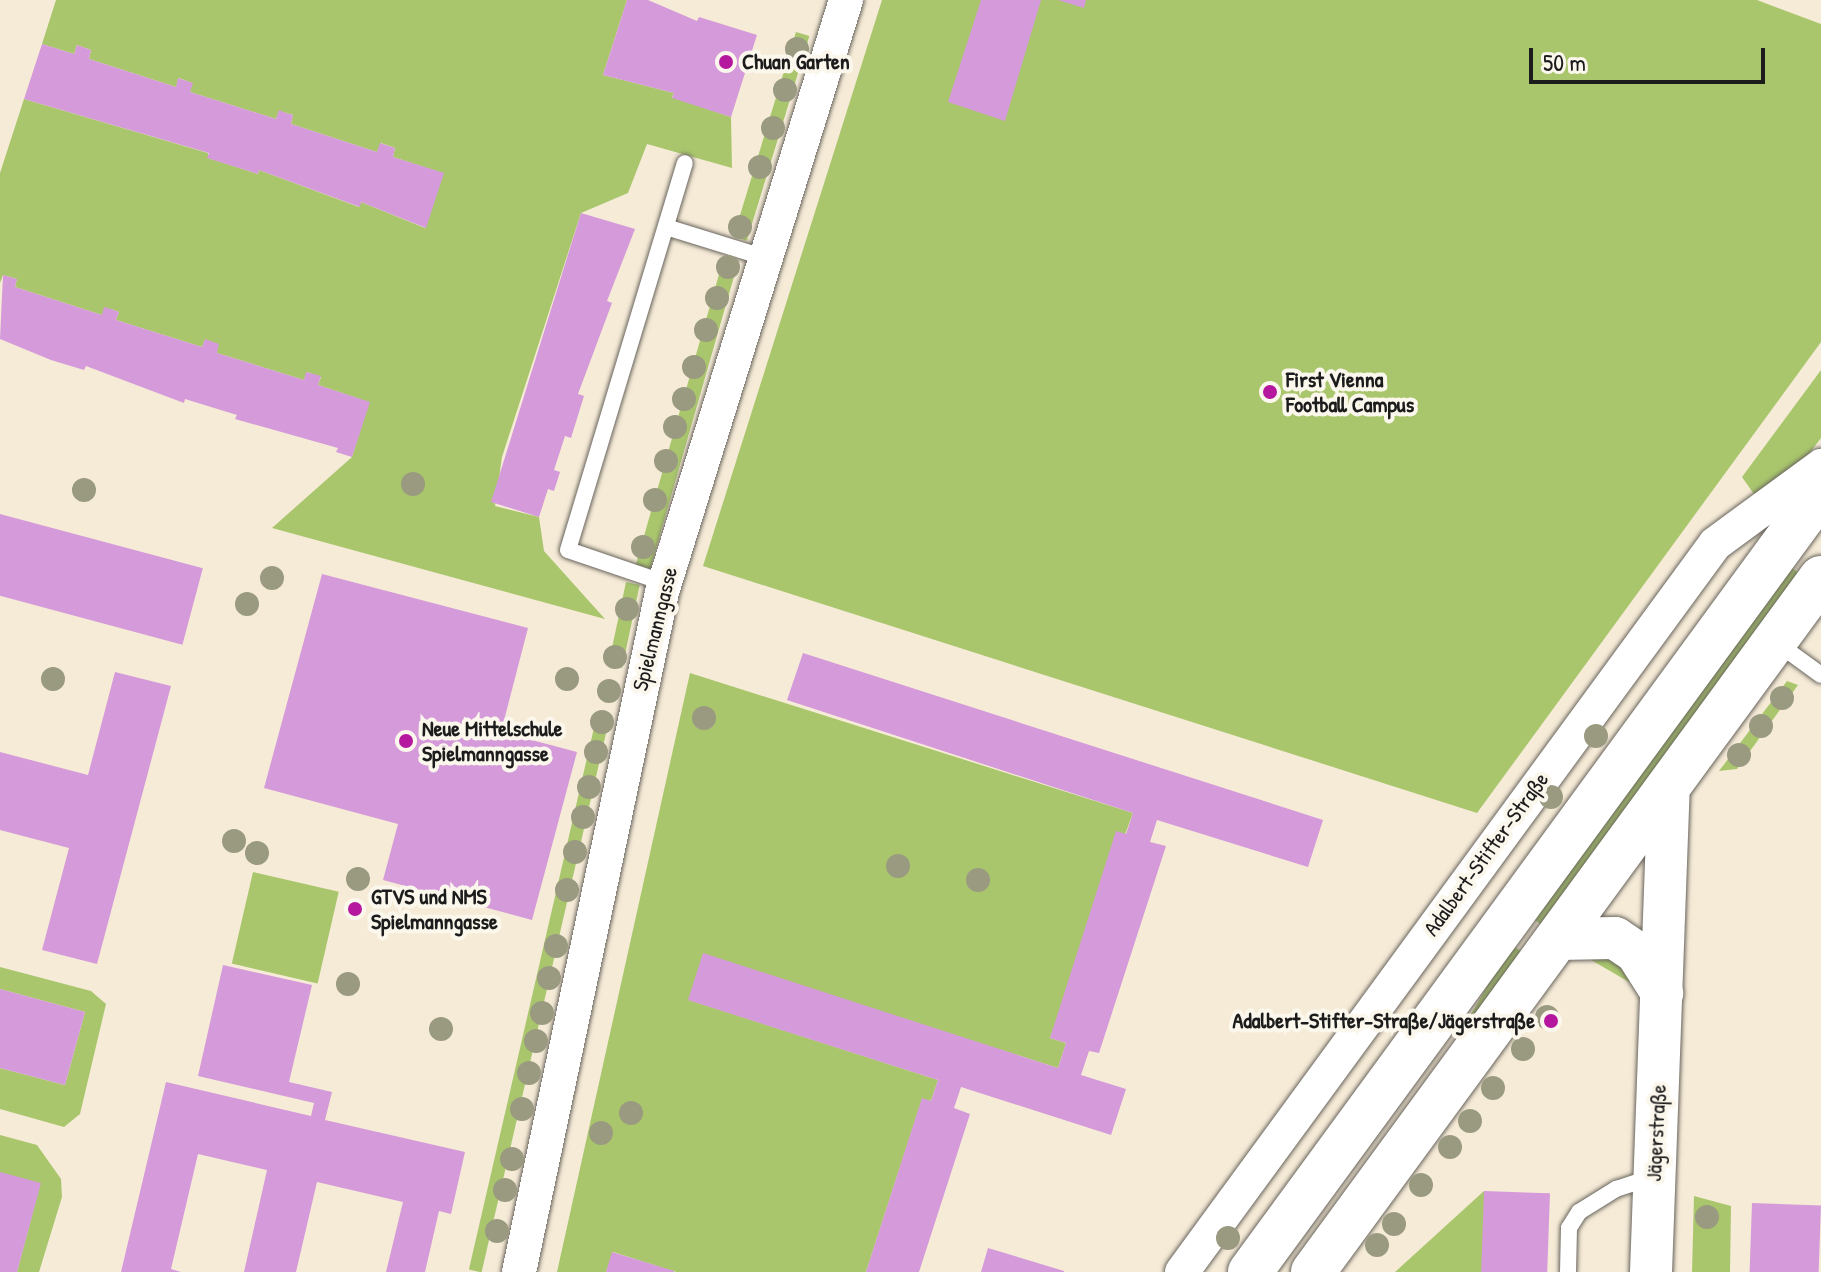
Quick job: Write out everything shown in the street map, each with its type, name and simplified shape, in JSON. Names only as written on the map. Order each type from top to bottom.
[{"type":"main road","points":[[1250,1272],[1821,492]]},
{"type":"main road","points":[[1313,1272],[1821,578]]},
{"type":"street","name":"Spielmanngasse","points":[[519,1272],[665,583],[846,0]]},
{"type":"street","name":"Adalbert-Stifter-Straße","points":[[1182,1272],[1715,544],[1821,466]]},
{"type":"street","name":"Jägerstraße","points":[[1651,1272],[1669,786]]},
{"type":"street","points":[[1556,939],[1615,938],[1636,952],[1662,993]]},
{"type":"lane","points":[[665,583],[568,550],[685,163]]},
{"type":"lane","points":[[666,227],[766,258]]},
{"type":"lane","points":[[1775,641],[1821,675]]},
{"type":"lane","points":[[1568,1272],[1569,1228],[1579,1212],[1616,1189],[1653,1177]]},
{"type":"green space","points":[[56,0],[627,0],[603,75],[674,93],[672,97],[731,117],[732,168],[647,144],[628,193],[581,213],[502,457],[495,506],[539,517],[544,551],[605,619],[272,528],[352,457],[369,402],[318,385],[321,377],[307,372],[304,380],[217,353],[205,340],[202,347],[116,320],[119,312],[111,309],[102,315],[15,287],[17,279],[3,275],[0,283],[0,173],[24,99],[208,153],[208,158],[258,174],[259,170],[359,207],[361,202],[425,228],[443,173],[393,157],[395,148],[381,143],[377,152],[291,124],[293,115],[279,111],[276,119],[190,92],[192,83],[179,78],[176,87],[89,59],[91,50],[77,45],[74,54],[42,44]]},
{"type":"green space","name":"First Vienna Football Campus","points":[[882,0],[1757,0],[1821,24],[1821,342],[1477,813],[703,566]]},
{"type":"green space","points":[[796,32],[809,36],[747,241],[733,237]]},
{"type":"green space","points":[[724,257],[738,261],[650,569],[636,565]]},
{"type":"green space","points":[[1821,370],[1821,438],[1803,462],[1756,497],[1742,477]]},
{"type":"green space","points":[[1788,565],[1802,575],[1545,928],[1532,918]]},
{"type":"green space","points":[[626,582],[640,585],[622,668],[608,665]]},
{"type":"green space","points":[[690,673],[1133,813],[1050,1038],[1066,1043],[1058,1068],[703,954],[689,1000],[938,1080],[931,1101],[922,1099],[866,1272],[676,1272],[613,1252],[606,1272],[557,1272]]},
{"type":"green space","points":[[1787,681],[1798,685],[1737,769],[1719,771]]},
{"type":"green space","points":[[596,719],[609,722],[482,1272],[469,1270]]},
{"type":"green space","points":[[253,872],[339,892],[318,983],[232,964]]},
{"type":"green space","points":[[1511,945],[1525,953],[1341,1272],[1322,1272]]},
{"type":"green space","points":[[1609,953],[1637,981],[1629,982],[1586,957]]},
{"type":"green space","points":[[0,967],[91,991],[106,1004],[80,1114],[64,1127],[0,1109],[0,1068],[65,1085],[85,1012],[0,989]]},
{"type":"green space","points":[[0,1135],[37,1145],[61,1179],[62,1197],[39,1272],[17,1272],[40,1185],[0,1173]]},
{"type":"green space","points":[[1484,1191],[1485,1272],[1395,1272]]},
{"type":"green space","points":[[1694,1196],[1731,1206],[1730,1272],[1692,1272]]},
{"type":"building","points":[[627,0],[648,0],[697,21],[699,17],[757,35],[731,117],[672,98],[674,93],[603,75]]},
{"type":"building","points":[[981,0],[1041,0],[1005,121],[948,102]]},
{"type":"building","points":[[1058,0],[1086,0],[1084,8]]},
{"type":"building","points":[[42,44],[74,54],[77,45],[91,50],[89,59],[176,87],[178,78],[193,83],[190,92],[276,119],[279,110],[293,115],[291,124],[377,152],[380,143],[395,148],[393,157],[444,173],[426,228],[361,202],[360,207],[259,170],[258,174],[207,158],[209,153],[24,99]]},
{"type":"building","points":[[581,213],[635,229],[607,301],[612,303],[578,394],[584,396],[571,438],[565,436],[554,470],[560,472],[554,491],[548,489],[539,517],[491,502]]},
{"type":"building","points":[[3,275],[17,279],[15,287],[102,315],[104,307],[119,312],[116,320],[202,347],[205,339],[219,344],[217,353],[304,380],[306,372],[321,376],[318,385],[370,402],[352,457],[336,452],[338,448],[235,419],[237,415],[185,399],[184,403],[86,366],[84,370],[51,360],[0,339]]},
{"type":"building","points":[[0,514],[203,568],[182,645],[0,596]]},
{"type":"building","name":"Neue Mittelschule Spielmanngasse","points":[[322,574],[528,628],[501,732],[577,752],[532,920],[383,880],[398,824],[264,788]]},
{"type":"building","points":[[803,653],[1323,820],[1308,867],[1157,820],[1150,842],[1166,846],[1099,1053],[1089,1051],[1081,1075],[1126,1089],[1111,1135],[961,1087],[954,1108],[970,1114],[919,1272],[866,1272],[922,1098],[931,1101],[938,1080],[688,1000],[703,953],[1058,1068],[1066,1043],[1050,1038],[1116,831],[1126,834],[1133,813],[787,700]]},
{"type":"building","points":[[115,672],[171,686],[97,964],[42,950],[69,848],[0,830],[0,752],[88,775]]},
{"type":"building","points":[[223,965],[312,985],[289,1082],[332,1092],[325,1120],[465,1152],[451,1214],[439,1211],[425,1272],[386,1272],[403,1202],[317,1182],[296,1272],[244,1272],[267,1170],[198,1154],[171,1269],[181,1272],[121,1272],[166,1082],[311,1116],[314,1103],[198,1076]]},
{"type":"building","points":[[0,989],[85,1012],[65,1085],[0,1068]]},
{"type":"building","points":[[0,1172],[41,1183],[17,1272],[0,1272]]},
{"type":"building","points":[[1484,1191],[1550,1193],[1547,1272],[1481,1272]]},
{"type":"building","points":[[1752,1203],[1821,1205],[1819,1272],[1750,1272]]},
{"type":"building","points":[[988,1248],[1064,1271],[1064,1272],[981,1272]]},
{"type":"building","points":[[612,1252],[674,1271],[674,1272],[606,1272]]},
{"type":"place","name":"Chuan Garten","points":[[726,62]]},
{"type":"place","name":"First Vienna Football Campus","points":[[1270,392]]},
{"type":"place","name":"Neue Mittelschule Spielmanngasse","points":[[406,741]]},
{"type":"place","name":"GTVS und NMS Spielmanngasse","points":[[355,909]]},
{"type":"place","name":"Adalbert-Stifter-Straße/Jägerstraße","points":[[1551,1021]]}]
